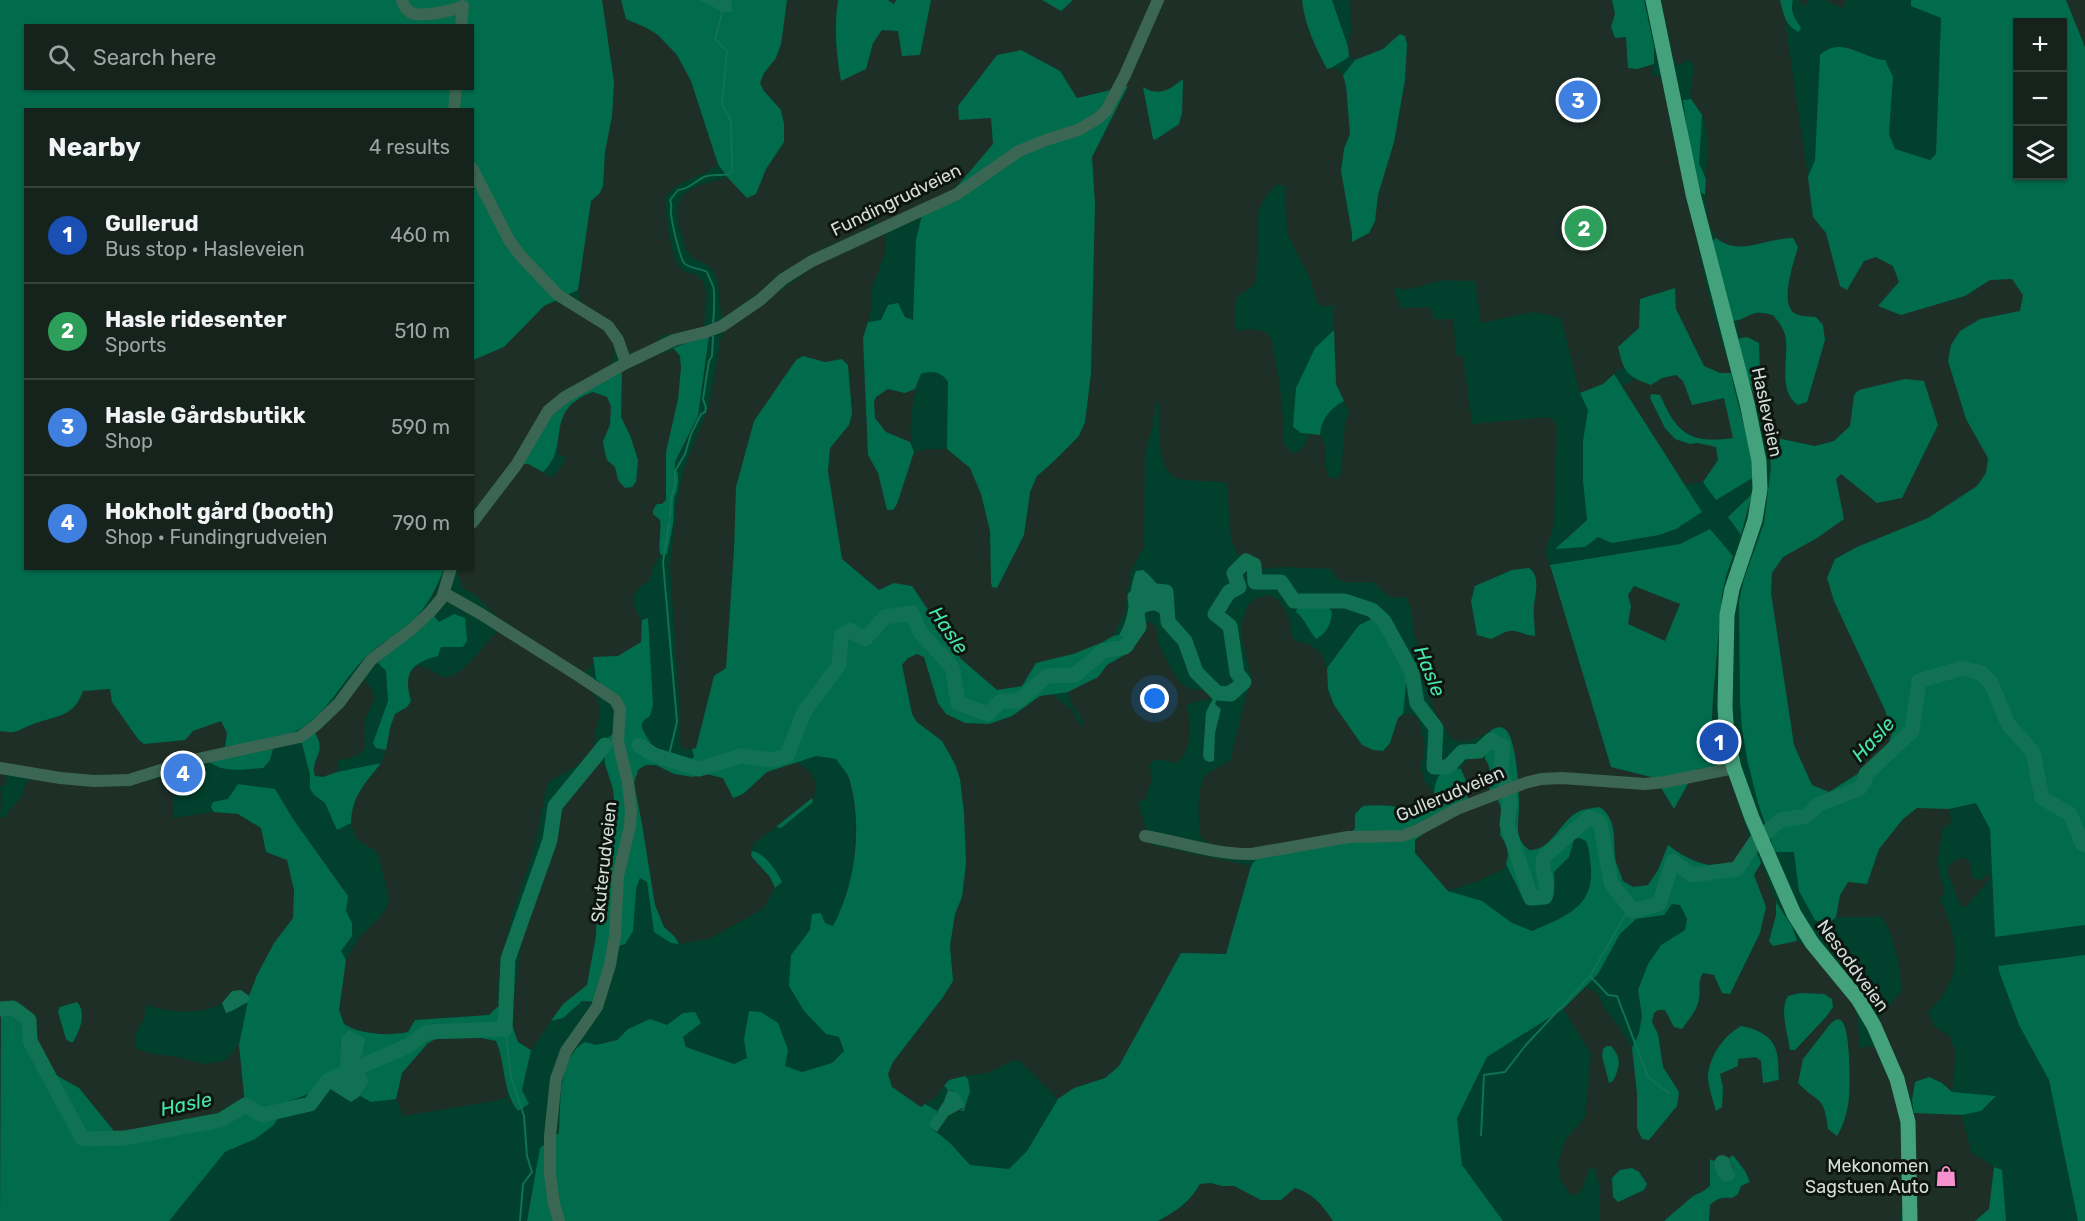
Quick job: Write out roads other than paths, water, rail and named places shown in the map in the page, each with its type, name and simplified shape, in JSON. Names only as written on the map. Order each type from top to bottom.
[{"type":"main road","name":"Hasleveien","points":[[1653,0],[1693,194],[1760,461],[1760,489],[1755,520],[1732,589],[1727,622],[1725,707],[1727,737],[1734,768],[1760,838]]},
{"type":"main road","name":"Nesoddveien","points":[[1760,838],[1798,921],[1812,943],[1858,999],[1874,1026],[1897,1079],[1908,1122],[1910,1221]]},
{"type":"street","points":[[402,0],[408,11],[414,13],[445,12],[463,6],[461,24]]},
{"type":"street","name":"Fundingrudveien","points":[[474,520],[517,464],[548,411],[565,397],[626,363],[674,340],[722,326],[759,300],[783,279],[812,261],[957,194],[1019,151],[1089,125],[1106,111],[1112,101],[1158,0]]},
{"type":"street","points":[[454,108],[456,90]]},
{"type":"street","points":[[474,172],[509,240],[520,255],[558,295],[608,326],[618,340],[626,363]]},
{"type":"street","points":[[0,768],[94,782],[129,780],[193,760],[300,737],[339,703],[371,660],[430,612],[444,594],[450,570]]},
{"type":"street","name":"Skuterudveien","points":[[444,594],[490,620],[615,700],[620,712],[619,743],[630,796],[630,826],[618,876],[615,936],[610,965],[597,1006],[566,1051],[556,1079],[550,1148],[551,1186],[559,1221]]},
{"type":"street","name":"Gullerudveien","points":[[1145,836],[1239,854],[1252,854],[1348,837],[1402,836],[1457,809],[1541,779],[1562,778],[1631,784],[1658,783],[1734,768]]},
{"type":"waterway","points":[[713,322],[713,286],[707,272],[688,266],[683,261],[673,225],[670,200],[678,190],[689,187],[704,177],[729,174],[732,171],[731,121],[722,105],[727,51],[715,39],[723,9]]},
{"type":"waterway","points":[[670,516],[675,471],[685,454],[691,434],[706,408],[703,399],[709,361],[712,356],[713,337]]},
{"type":"waterway","points":[[668,759],[677,722],[663,562],[669,524]]},
{"type":"waterway","name":"Hasle","points":[[639,745],[654,755],[699,769],[741,756],[771,760],[787,756],[804,712],[839,665],[841,636],[850,630],[865,639],[885,617],[912,613],[920,632],[952,667],[958,703],[988,714],[1001,701],[1018,701],[1047,676],[1075,675],[1103,651],[1125,647],[1139,627],[1135,597],[1146,590],[1166,592],[1168,622],[1185,641],[1196,672],[1217,693],[1231,694],[1244,682],[1237,673],[1230,626],[1215,614],[1229,592],[1239,587],[1234,573],[1246,561],[1254,565],[1255,582],[1281,582],[1294,601],[1345,601],[1372,610],[1384,621],[1412,672],[1417,703],[1436,728],[1434,767],[1448,767],[1462,752],[1479,751],[1491,740],[1503,746],[1501,770],[1510,800],[1507,824],[1531,898],[1545,897],[1547,887],[1543,866],[1545,856],[1589,817],[1600,822],[1611,883],[1633,911],[1659,904],[1673,861],[1692,875],[1737,869],[1756,841],[1781,820],[1806,816],[1819,804],[1859,789],[1866,774],[1912,731],[1919,681],[1962,668],[1981,673],[1991,683],[2008,724],[2033,752],[2042,798],[2070,814],[2082,843],[2085,845]]},
{"type":"waterway","name":"Hasle","points":[[0,1009],[13,1008],[29,1020],[30,1041],[82,1138],[85,1139],[125,1138],[221,1120],[245,1105],[262,1115],[310,1104],[327,1081],[408,1046],[426,1032],[505,1029],[508,959],[550,840],[555,806],[605,745]]},
{"type":"waterway","points":[[1481,1135],[1484,1075],[1505,1072],[1525,1046],[1590,976],[1630,907]]},
{"type":"waterway","points":[[1590,976],[1608,995],[1617,996],[1648,1077],[1669,1093]]},
{"type":"waterway","name":"Hasle","points":[[505,1029],[511,1077],[524,1116],[527,1156],[532,1172],[523,1184],[520,1221]]},
{"type":"place","name":"Hasle Gårdsbutikk","points":[[1578,100]]},
{"type":"place","name":"Hasle ridesenter","points":[[1584,228]]},
{"type":"place","name":"Gullerud","points":[[1719,742]]},
{"type":"place","name":"Hokholt gård (booth)","points":[[183,773]]},
{"type":"place","name":"Mekonomen Sagstuen Auto","points":[[1946,1176]]}]
